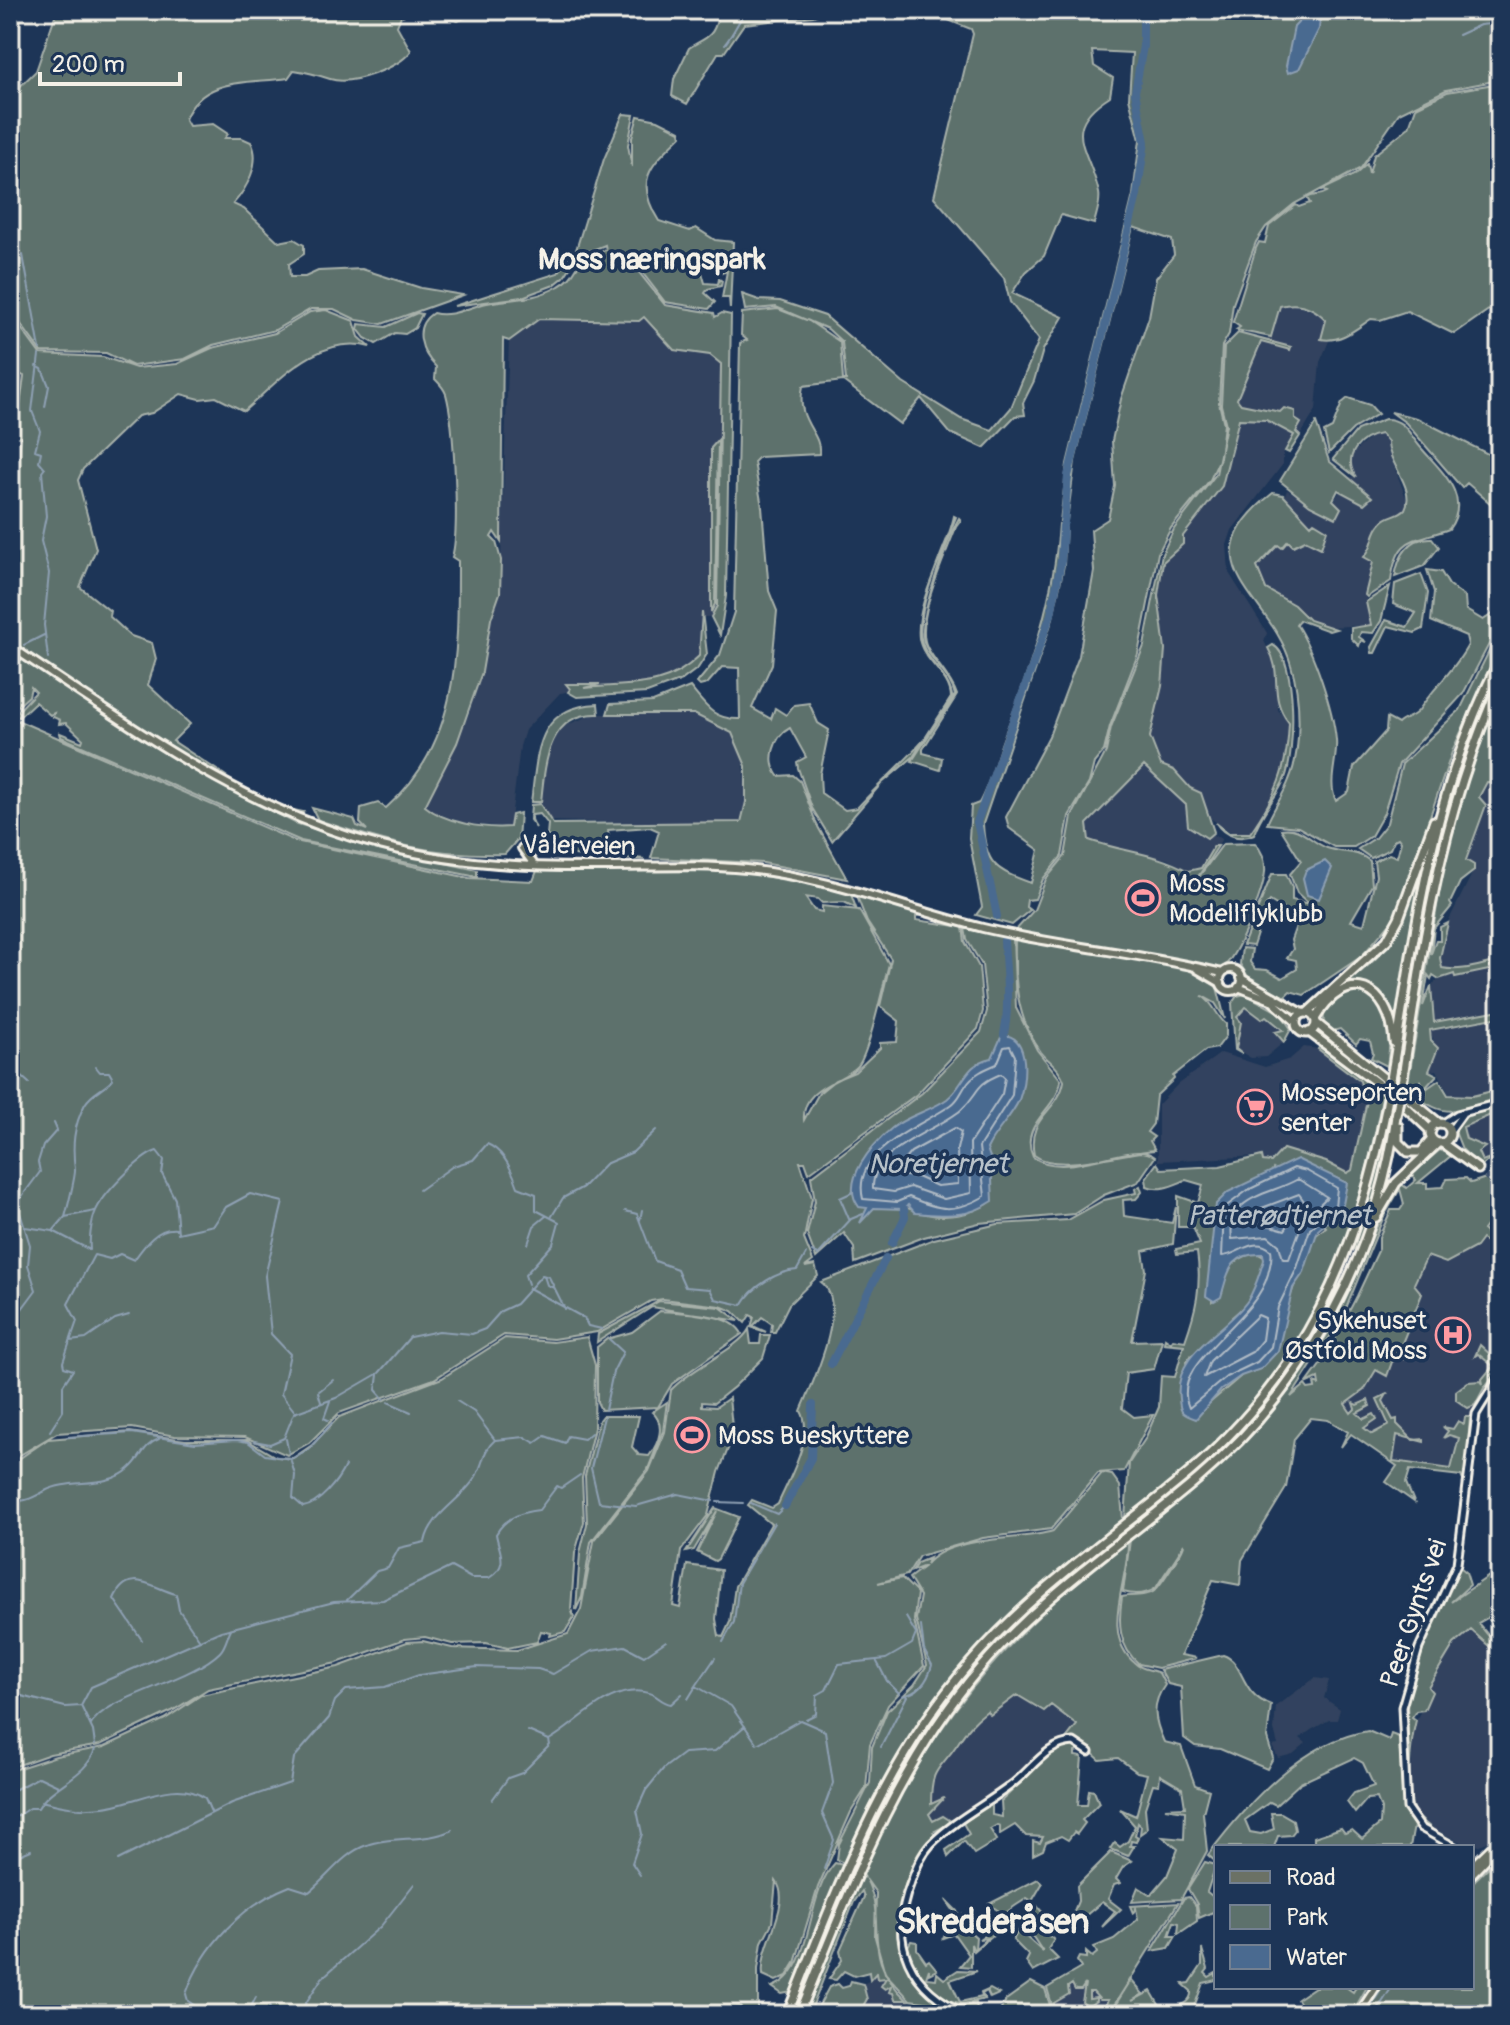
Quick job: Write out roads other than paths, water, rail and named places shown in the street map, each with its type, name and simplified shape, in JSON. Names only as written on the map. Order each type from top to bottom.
[{"type":"highway","points":[[1478,1169],[1436,1139],[1393,1095],[1309,1032],[1299,1030],[1296,1022],[1387,940],[1399,918],[1419,855],[1465,735],[1500,659]]},
{"type":"highway","points":[[1365,1237],[1396,1116],[1441,847],[1469,757],[1500,683]]},
{"type":"highway","points":[[787,2015],[850,1859],[889,1779],[949,1688],[1022,1608],[1230,1435],[1264,1397],[1302,1344],[1332,1289],[1356,1231],[1386,1109],[1423,877],[1441,804]]},
{"type":"highway","points":[[1309,1032],[1342,988],[1357,986],[1379,999],[1390,1018],[1395,1058]]},
{"type":"highway","points":[[1305,1013],[1441,1124],[1450,1133],[1463,1157]]},
{"type":"highway","points":[[1396,1116],[1398,1142],[1405,1151],[1421,1152],[1436,1139],[1450,1133]]},
{"type":"highway","points":[[799,2015],[856,1875],[908,1768],[963,1688],[1033,1613],[1223,1457],[1280,1394],[1330,1317],[1365,1237],[1396,1183],[1436,1139],[1441,1124]]},
{"type":"main road","name":"Vålerveien","points":[[10,646],[191,764],[280,811],[360,840],[431,857],[535,866],[750,869],[829,884],[1019,936],[1222,973]]},
{"type":"main road","points":[[522,848],[535,866]]},
{"type":"main road","name":"Vålerveien","points":[[1190,966],[1221,983]]},
{"type":"main road","points":[[1296,1022],[1271,1000],[1238,987],[1228,990],[1221,983],[1222,973],[1233,970],[1241,978],[1305,1013]]},
{"type":"main road","points":[[1238,987],[1241,978]]},
{"type":"main road","points":[[1475,1862],[1500,1839]]},
{"type":"main road","points":[[1475,1862],[1500,1845]]},
{"type":"main road","points":[[1358,2015],[1375,1989]]},
{"type":"street","points":[[1441,1124],[1464,1113],[1500,1103]]},
{"type":"street","points":[[1450,1133],[1464,1113]]},
{"type":"street","name":"Peer Gynts vei","points":[[1451,1845],[1421,1828],[1407,1808],[1402,1707],[1415,1656],[1457,1564],[1476,1414],[1500,1375]]},
{"type":"street","points":[[969,2015],[929,1991],[908,1959],[900,1915],[917,1866],[936,1839],[1015,1783],[1052,1750],[1074,1742],[1089,1752]]},
{"type":"water","points":[[1310,10],[1321,10],[1319,29],[1299,69],[1288,73],[1286,66],[1294,27]]},
{"type":"water","points":[[1325,861],[1332,868],[1319,899],[1307,895],[1303,878],[1306,870]]},
{"type":"water","name":"Noretjernet","points":[[1002,1035],[1018,1043],[1024,1072],[1019,1100],[987,1149],[991,1160],[993,1201],[974,1211],[955,1214],[915,1213],[908,1205],[903,1209],[874,1208],[860,1223],[867,1208],[859,1207],[853,1186],[868,1153],[899,1124],[947,1099],[970,1070],[992,1058]]},
{"type":"water","name":"Patterødtjernet","points":[[1297,1159],[1347,1183],[1342,1210],[1318,1230],[1304,1272],[1293,1288],[1278,1351],[1261,1369],[1241,1376],[1221,1390],[1196,1419],[1188,1416],[1181,1410],[1179,1399],[1179,1382],[1184,1368],[1203,1344],[1248,1300],[1264,1260],[1263,1254],[1244,1256],[1229,1271],[1221,1297],[1214,1301],[1206,1296],[1216,1204],[1228,1192]]},
{"type":"waterway","points":[[685,14],[690,10]]},
{"type":"waterway","points":[[725,44],[747,10]]},
{"type":"waterway","points":[[1064,522],[1068,476],[1137,195],[1145,142],[1135,92],[1143,46],[1143,10]]},
{"type":"waterway","points":[[1458,35],[1480,25],[1500,23]]},
{"type":"waterway","points":[[10,235],[18,248]]},
{"type":"waterway","points":[[23,255],[40,349]]},
{"type":"waterway","points":[[39,355],[32,411],[40,431],[35,450],[41,452],[39,461],[45,468],[42,472],[46,516],[41,541],[49,573],[44,625],[48,658]]},
{"type":"waterway","points":[[36,366],[42,369],[49,386],[45,407]]},
{"type":"waterway","points":[[997,916],[977,822],[1051,614],[1061,561],[1063,526]]},
{"type":"waterway","points":[[24,645],[44,635]]},
{"type":"waterway","points":[[10,892],[10,921]]},
{"type":"waterway","points":[[1004,941],[1007,1000],[1004,1035]]},
{"type":"waterway","points":[[10,1066],[29,1083]]},
{"type":"waterway","points":[[65,1217],[75,1172],[74,1144],[78,1121],[88,1100],[113,1079],[109,1072],[100,1072],[96,1067]]},
{"type":"waterway","points":[[10,1325],[36,1290],[28,1265],[30,1245],[17,1203],[40,1172],[38,1162],[43,1146],[57,1130],[54,1123]]},
{"type":"waterway","points":[[552,1216],[563,1198],[583,1187],[605,1164],[633,1152],[656,1130]]},
{"type":"waterway","points":[[419,1190],[453,1166],[473,1160],[487,1144],[498,1151],[518,1187],[536,1194],[536,1210],[559,1222],[553,1244],[525,1275],[528,1284]]},
{"type":"waterway","points":[[25,1227],[53,1231],[90,1250],[91,1226],[99,1206],[131,1168],[157,1151],[164,1160],[162,1174],[175,1199],[178,1233],[214,1225],[226,1207],[250,1194],[283,1202],[265,1276],[271,1334],[290,1354],[281,1394],[296,1413]]},
{"type":"waterway","points":[[849,1219],[840,1198],[853,1192]]},
{"type":"waterway","points":[[10,1196],[16,1205]]},
{"type":"waterway","points":[[892,1243],[905,1217],[904,1209]]},
{"type":"waterway","points":[[640,1220],[642,1210]]},
{"type":"waterway","points":[[54,1230],[65,1217],[95,1211]]},
{"type":"waterway","points":[[625,1211],[637,1214],[655,1261],[677,1269],[685,1287],[710,1289],[715,1299],[742,1305],[766,1281],[781,1273],[797,1270],[806,1254]]},
{"type":"waterway","points":[[812,1252],[818,1255],[851,1219],[863,1214]]},
{"type":"waterway","points":[[528,1244],[534,1226],[546,1216]]},
{"type":"waterway","points":[[50,1431],[63,1411],[63,1385],[73,1370],[64,1367],[63,1362],[77,1321],[68,1304],[94,1255],[110,1259],[120,1254],[134,1260],[157,1234],[176,1229]]},
{"type":"waterway","points":[[831,1364],[886,1258]]},
{"type":"waterway","points":[[254,1441],[270,1444],[284,1438],[294,1413],[336,1398],[379,1373],[410,1337],[439,1331],[472,1334],[485,1329],[501,1311],[516,1304],[542,1275],[549,1277],[565,1309]]},
{"type":"waterway","points":[[544,1276],[547,1285],[554,1288]]},
{"type":"waterway","points":[[529,1288],[584,1318],[588,1326],[602,1329]]},
{"type":"waterway","points":[[70,1341],[86,1339],[115,1319],[129,1315]]},
{"type":"waterway","points":[[605,1410],[613,1372],[623,1352],[609,1339]]},
{"type":"waterway","points":[[378,1375],[376,1390],[384,1399]]},
{"type":"waterway","points":[[321,1402],[318,1392],[333,1380]]},
{"type":"waterway","points":[[328,1420],[324,1418],[330,1401]]},
{"type":"waterway","points":[[457,1401],[474,1412],[495,1440],[525,1437],[535,1443],[545,1436],[565,1443],[568,1436],[584,1439],[591,1433]]},
{"type":"waterway","points":[[388,1402],[411,1412]]},
{"type":"waterway","points":[[785,1506],[811,1458],[813,1405]]},
{"type":"waterway","points":[[604,1417],[591,1468],[599,1502],[636,1506],[678,1494],[713,1501]]},
{"type":"waterway","points":[[67,1437],[132,1433],[195,1443],[236,1440],[248,1442],[265,1455],[291,1459],[309,1449],[332,1423]]},
{"type":"waterway","points":[[10,1498],[23,1500],[55,1487],[110,1479],[129,1469],[149,1445],[159,1439]]},
{"type":"waterway","points":[[286,1439],[289,1454]]},
{"type":"waterway","points":[[347,1600],[377,1571],[388,1568],[399,1548],[425,1542],[440,1515],[475,1478],[495,1440]]},
{"type":"waterway","points":[[291,1461],[295,1475],[293,1498],[303,1507],[315,1502],[327,1491],[345,1466]]},
{"type":"waterway","points":[[95,1745],[93,1731],[81,1706],[91,1687],[221,1631],[334,1602],[383,1600],[451,1567],[471,1578],[489,1578],[501,1563],[496,1534],[500,1528],[514,1517],[539,1510],[557,1486],[561,1488],[580,1475]]},
{"type":"waterway","points":[[717,1502],[743,1503]]},
{"type":"waterway","points":[[751,1503],[777,1514],[785,1506]]},
{"type":"waterway","points":[[723,1642],[734,1622],[739,1583],[774,1523]]},
{"type":"waterway","points":[[142,1640],[114,1599],[126,1583],[134,1581],[176,1594],[179,1610],[199,1639]]},
{"type":"waterway","points":[[806,1719],[816,1714],[817,1695],[826,1690],[839,1664],[886,1659],[912,1644],[916,1634],[906,1617]]},
{"type":"waterway","points":[[902,1696],[922,1685],[932,1665],[924,1650],[921,1626]]},
{"type":"waterway","points":[[91,1725],[112,1706],[206,1663],[222,1650],[231,1629]]},
{"type":"waterway","points":[[118,1860],[232,1803],[290,1783],[294,1758],[329,1718],[335,1701],[346,1690],[385,1687],[419,1675],[477,1667],[538,1669],[553,1674],[592,1651],[625,1646],[644,1656],[666,1641]]},
{"type":"waterway","points":[[715,1658],[696,1686],[731,1706],[757,1744],[800,1720],[825,1731],[833,1783],[822,1813],[834,1840],[824,1869]]},
{"type":"waterway","points":[[877,1662],[887,1681],[899,1693]]},
{"type":"waterway","points":[[688,1699],[696,1686]]},
{"type":"waterway","points":[[492,1800],[508,1778],[522,1773],[550,1745],[549,1740],[596,1706],[622,1693],[635,1691],[652,1694],[671,1704],[682,1694]]},
{"type":"waterway","points":[[10,1693],[65,1707],[81,1706]]},
{"type":"waterway","points":[[881,1747],[907,1696]]},
{"type":"waterway","points":[[640,1875],[632,1863],[642,1834],[637,1810],[646,1790],[664,1768],[684,1753],[715,1751],[745,1726]]},
{"type":"waterway","points":[[528,1731],[549,1740]]},
{"type":"waterway","points":[[10,1821],[29,1808],[38,1808],[51,1793],[85,1767],[95,1749]]},
{"type":"waterway","points":[[10,1792],[39,1777],[58,1786]]},
{"type":"waterway","points":[[41,1801],[94,1808],[181,1790],[205,1798],[211,1812]]},
{"type":"waterway","points":[[208,2015],[188,2001],[186,1994],[193,1976],[214,1943],[241,1915],[290,1886],[309,1892],[343,1859],[367,1845],[432,1836],[452,1830]]},
{"type":"waterway","points":[[10,1859],[31,1850]]},
{"type":"waterway","points":[[298,2015],[322,1978],[381,1926],[414,1884]]},
{"type":"waterway","points":[[1365,2015],[1382,1989]]},
{"type":"waterway","points":[[1374,2015],[1391,1989]]},
{"type":"waterway","points":[[247,2015],[256,1997]]},
{"type":"waterway","points":[[261,2015],[270,2007]]},
{"type":"waterway","points":[[232,2015],[240,2015]]},
{"type":"tunnel","points":[[1478,1169],[1500,1188]]},
{"type":"place","name":"Moss Modellflyklubb","points":[[1143,898]]},
{"type":"place","name":"Mosseporten senter","points":[[1255,1107]]},
{"type":"place","name":"Sykehuset Østfold Moss","points":[[1453,1335]]},
{"type":"place","name":"Moss Bueskyttere","points":[[692,1435]]},
{"type":"district","name":"Moss næringspark","points":[[652,259]]},
{"type":"district","name":"Skredderåsen","points":[[993,1921]]}]
